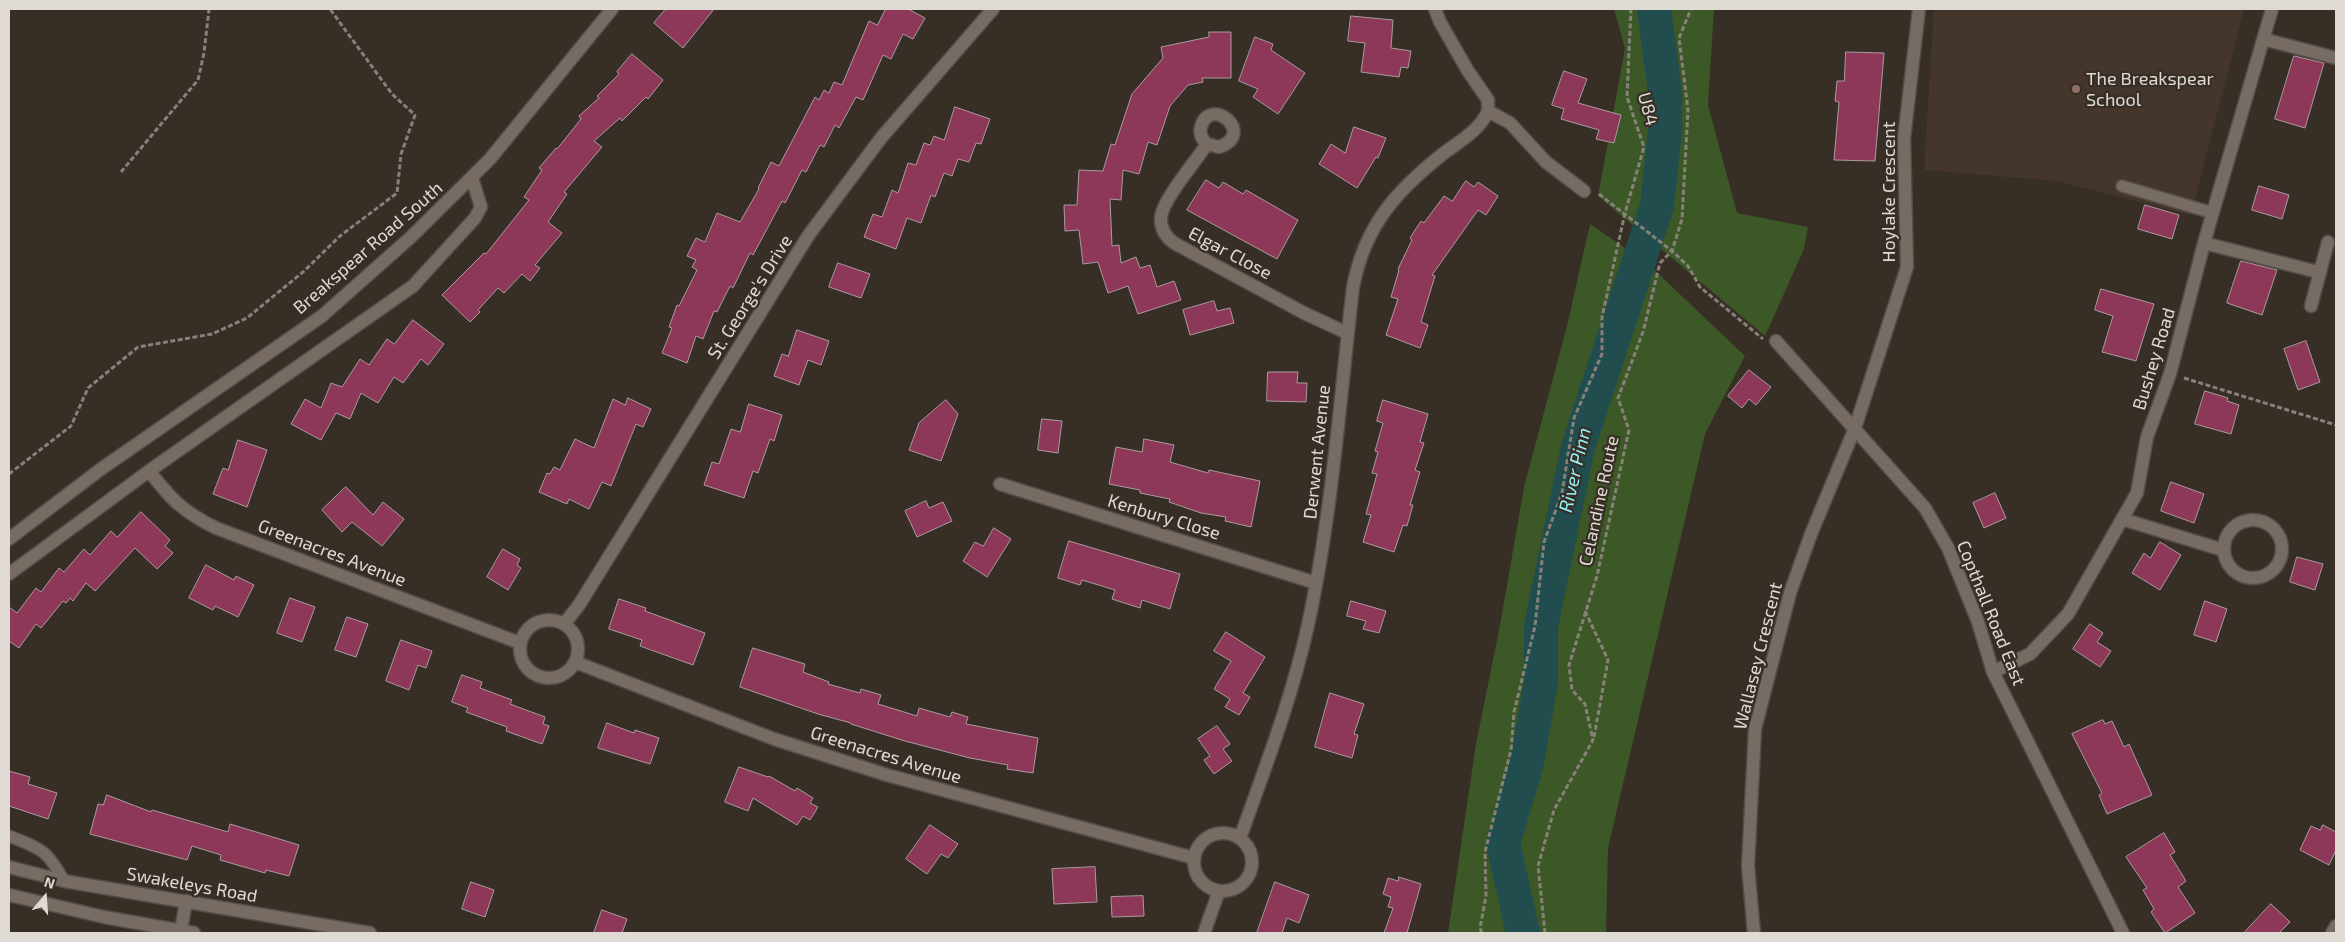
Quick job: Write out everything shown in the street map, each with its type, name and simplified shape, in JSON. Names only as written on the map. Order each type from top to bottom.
[{"type":"street","name":"Breakspear Road South","points":[[9,538],[101,470],[322,316],[411,237],[490,159],[612,9]]},
{"type":"street","name":"St. George's Drive","points":[[564,624],[579,605],[808,236],[880,138],[993,9]]},
{"type":"street","points":[[1435,9],[1440,22],[1468,71],[1488,100],[1488,111],[1510,123],[1546,162],[1584,191]]},
{"type":"street","name":"Hoylake Crescent","points":[[1855,428],[1907,267],[1904,139],[1919,9]]},
{"type":"street","name":"Bushey Road","points":[[1993,672],[2030,654],[2068,614],[2138,493],[2147,437],[2170,374],[2204,243],[2272,9]]},
{"type":"street","points":[[2263,39],[2336,58]]},
{"type":"street","name":"Derwent Avenue","points":[[1240,838],[1281,725],[1308,627],[1330,504],[1347,333],[1356,270],[1376,222],[1398,192],[1478,128],[1488,111]]},
{"type":"street","name":"Elgar Close","points":[[1207,144],[1162,210],[1161,223],[1166,235],[1174,244],[1347,333]]},
{"type":"street","points":[[9,574],[149,471],[413,286],[475,218],[481,207],[472,178]]},
{"type":"street","points":[[2311,306],[2318,272],[2328,242]]},
{"type":"street","points":[[2204,243],[2318,272]]},
{"type":"street","name":"Copthall Road East","points":[[1776,341],[1925,508],[1948,548],[1978,622],[1993,672],[2123,933]]},
{"type":"street","name":"Wallasey Crescent","points":[[1754,933],[1748,866],[1755,729],[1790,593],[1811,534],[1855,428]]},
{"type":"street","name":"Greenacres Avenue","points":[[149,471],[173,502],[194,517],[216,528],[520,643]]},
{"type":"street","name":"Kenbury Close","points":[[1000,484],[1316,583]]},
{"type":"street","points":[[2122,519],[2223,550]]},
{"type":"street","points":[[2252,520],[2262,521],[2274,529],[2283,547],[2282,558],[2277,567],[2269,574],[2260,578],[2249,579],[2231,569],[2225,560],[2223,550],[2227,535],[2233,527],[2242,522],[2252,520]]},
{"type":"street","points":[[549,620],[564,624],[576,637],[578,654],[575,662],[564,675],[556,678],[539,677],[531,673],[521,660],[520,643],[528,629],[534,624],[549,620]]},
{"type":"street","name":"Greenacres Avenue","points":[[575,662],[802,748],[896,778],[1194,858]]},
{"type":"street","points":[[1230,834],[1240,838],[1247,845],[1251,854],[1252,864],[1250,874],[1236,889],[1219,891],[1209,888],[1201,881],[1196,873],[1194,858],[1196,850],[1210,836],[1230,834]]},
{"type":"street","name":"Swakeleys Road","points":[[9,867],[64,881],[370,933]]},
{"type":"street","points":[[1204,933],[1219,891]]},
{"type":"street","points":[[9,895],[104,917],[194,933]]},
{"type":"street","points":[[181,931],[186,901]]},
{"type":"street","points":[[2332,933],[2336,926]]},
{"type":"lane","points":[[2122,186],[2213,213]]},
{"type":"lane","points":[[9,836],[40,848],[52,858],[64,881]]},
{"type":"path","points":[[121,172],[198,80],[204,53],[209,9]]},
{"type":"path","points":[[9,474],[70,426],[88,388],[138,347],[212,334],[247,318],[303,272],[340,236],[397,193],[402,154],[415,115],[392,94],[330,9]]},
{"type":"path","name":"U84","points":[[1482,933],[1480,928],[1486,896],[1485,852],[1511,750],[1514,712],[1535,626],[1544,542],[1562,493],[1574,418],[1602,354],[1602,316],[1625,214],[1644,147],[1627,97],[1631,9]]},
{"type":"path","name":"Celandine Route","points":[[1593,740],[1585,704],[1572,690],[1569,665],[1597,576],[1629,430],[1618,398],[1643,332],[1660,264],[1672,250],[1682,219],[1688,110],[1679,38],[1691,9]]},
{"type":"path","points":[[1584,191],[1602,194],[1662,244],[1672,250],[1688,266],[1700,287],[1760,339],[1776,341]]},
{"type":"path","points":[[2170,374],[2336,425]]},
{"type":"path","points":[[1544,933],[1538,866],[1554,810],[1593,740],[1608,660],[1585,611]]},
{"type":"shaded area","name":"The Breakspear School","points":[[1934,9],[2244,9],[2191,215],[2056,181],[1924,170]]},
{"type":"green space","points":[[1614,9],[1714,9],[1708,105],[1737,213],[1808,227],[1804,249],[1765,336],[1598,196],[1625,48]]},
{"type":"green space","points":[[1590,224],[1647,263],[1745,356],[1705,434],[1608,848],[1606,933],[1448,933],[1476,744],[1501,620],[1524,487],[1567,326]]},
{"type":"building","points":[[666,9],[714,9],[683,48],[654,23]]},
{"type":"building","points":[[886,9],[908,9],[925,18],[913,39],[903,34],[891,59],[883,55],[863,100],[856,97],[839,128],[835,125],[824,147],[820,145],[806,172],[802,170],[785,203],[782,201],[753,255],[750,253],[733,288],[730,286],[717,312],[714,311],[703,339],[696,336],[687,363],[662,353],[672,328],[669,327],[677,305],[679,306],[697,270],[692,267],[696,260],[687,256],[696,238],[705,242],[717,213],[740,222],[759,189],[771,162],[779,166],[815,97],[819,100],[824,90],[829,93],[834,82],[842,85],[869,21],[877,25]]},
{"type":"building","points":[[1351,16],[1393,20],[1391,48],[1411,51],[1408,68],[1401,67],[1399,77],[1361,72],[1365,43],[1348,41]]},
{"type":"building","points":[[1209,32],[1231,32],[1231,78],[1202,78],[1203,82],[1188,85],[1170,106],[1157,145],[1148,142],[1139,174],[1123,170],[1121,200],[1110,199],[1112,246],[1119,245],[1121,263],[1136,257],[1140,268],[1150,265],[1157,287],[1174,281],[1181,300],[1138,314],[1128,286],[1108,293],[1098,262],[1083,264],[1079,230],[1065,231],[1064,205],[1077,205],[1079,170],[1103,171],[1111,144],[1115,145],[1132,94],[1163,58],[1161,47],[1209,37]]},
{"type":"building","points":[[1255,37],[1273,44],[1271,50],[1305,73],[1278,114],[1253,97],[1258,89],[1239,81]]},
{"type":"building","points":[[1846,52],[1884,53],[1875,161],[1834,160],[1839,102],[1835,101],[1837,81],[1844,81]]},
{"type":"building","points":[[632,54],[663,80],[648,99],[646,97],[622,121],[620,118],[594,141],[602,147],[564,192],[567,194],[548,222],[562,233],[535,265],[540,268],[530,281],[522,274],[504,293],[498,288],[470,322],[442,295],[484,253],[486,254],[529,200],[524,197],[542,170],[539,168],[581,119],[579,116],[599,98],[597,96],[619,74],[617,72]]},
{"type":"building","points":[[2294,56],[2324,63],[2305,128],[2275,119]]},
{"type":"building","points":[[1564,71],[1587,79],[1578,103],[1621,115],[1614,143],[1596,139],[1599,130],[1561,119],[1564,109],[1552,105]]},
{"type":"building","points":[[955,107],[990,119],[981,144],[976,143],[969,162],[958,159],[952,176],[944,173],[935,197],[931,195],[921,223],[907,218],[896,249],[864,237],[873,214],[882,217],[892,190],[898,193],[908,163],[916,165],[924,143],[930,145],[934,136],[944,140]]},
{"type":"building","points":[[1354,127],[1386,138],[1378,158],[1376,157],[1357,188],[1319,164],[1331,144],[1345,153]]},
{"type":"building","points":[[1206,180],[1219,188],[1223,182],[1243,194],[1246,190],[1298,220],[1277,259],[1187,210]]},
{"type":"building","points":[[1466,181],[1474,187],[1478,182],[1498,196],[1486,215],[1478,210],[1432,275],[1435,276],[1421,322],[1428,325],[1420,348],[1386,335],[1398,299],[1391,297],[1398,269],[1412,240],[1410,238],[1421,221],[1424,223],[1444,196],[1452,201]]},
{"type":"building","points":[[2259,186],[2289,195],[2282,219],[2252,210]]},
{"type":"building","points":[[2145,205],[2179,215],[2172,239],[2138,229]]},
{"type":"building","points":[[2241,261],[2277,270],[2262,315],[2227,303]]},
{"type":"building","points":[[838,263],[870,274],[861,298],[829,287]]},
{"type":"building","points":[[2101,289],[2154,304],[2136,361],[2102,352],[2113,316],[2095,310]]},
{"type":"building","points":[[1214,301],[1217,311],[1230,308],[1234,323],[1190,335],[1183,310]]},
{"type":"building","points":[[413,320],[444,344],[428,365],[421,359],[403,383],[394,377],[378,403],[361,393],[350,419],[336,413],[321,440],[291,424],[305,399],[321,408],[331,383],[342,387],[360,359],[369,365],[387,339],[394,344]]},
{"type":"building","points":[[797,330],[829,341],[821,365],[808,360],[799,385],[774,376],[782,354],[788,356]]},
{"type":"building","points":[[2306,341],[2320,382],[2298,390],[2284,349]]},
{"type":"building","points":[[1749,370],[1771,387],[1756,405],[1749,399],[1742,408],[1728,396]]},
{"type":"building","points":[[1268,372],[1298,372],[1297,383],[1307,383],[1306,402],[1267,401]]},
{"type":"building","points":[[2205,391],[2228,398],[2227,401],[2239,405],[2231,434],[2195,424]]},
{"type":"building","points":[[628,398],[651,409],[643,427],[636,424],[611,486],[602,482],[589,509],[569,499],[567,504],[539,492],[547,473],[550,474],[554,467],[560,470],[575,439],[594,448],[613,399],[625,405]]},
{"type":"building","points":[[946,400],[958,414],[941,461],[909,450],[919,423]]},
{"type":"building","points":[[1383,400],[1428,414],[1420,442],[1424,443],[1415,470],[1420,472],[1410,505],[1413,505],[1407,526],[1403,525],[1394,552],[1363,542],[1371,515],[1366,514],[1377,474],[1372,473],[1378,452],[1375,451],[1383,423],[1377,421]]},
{"type":"building","points":[[749,404],[782,415],[774,441],[770,439],[758,473],[753,471],[744,498],[704,485],[712,462],[719,464],[731,429],[740,432]]},
{"type":"building","points":[[1042,419],[1062,421],[1058,453],[1038,450]]},
{"type":"building","points":[[1144,439],[1174,445],[1170,462],[1208,473],[1209,470],[1260,481],[1251,527],[1225,521],[1226,517],[1201,513],[1169,502],[1170,499],[1140,493],[1140,490],[1109,484],[1116,447],[1142,452]]},
{"type":"building","points":[[238,440],[267,450],[247,507],[213,494],[223,468],[228,470]]},
{"type":"building","points":[[2171,482],[2204,494],[2194,523],[2161,511]]},
{"type":"building","points":[[346,487],[373,515],[383,502],[404,519],[382,546],[352,522],[342,532],[322,510]]},
{"type":"building","points":[[1995,493],[2006,518],[1984,528],[1973,503]]},
{"type":"building","points":[[926,501],[929,508],[943,502],[952,521],[917,537],[905,511]]},
{"type":"building","points":[[141,512],[170,540],[165,546],[173,553],[157,569],[135,548],[95,591],[86,583],[73,601],[70,598],[66,603],[63,601],[41,628],[36,624],[19,648],[9,641],[9,607],[17,613],[36,588],[41,592],[59,568],[64,572],[84,549],[90,555],[111,531],[117,537]]},
{"type":"building","points":[[994,528],[1011,539],[987,577],[963,561],[975,542],[983,546]]},
{"type":"building","points":[[1069,541],[1180,574],[1170,609],[1142,600],[1140,608],[1112,599],[1115,590],[1082,580],[1080,585],[1058,578]]},
{"type":"building","points":[[2160,542],[2181,555],[2160,590],[2132,573],[2144,553],[2150,558]]},
{"type":"building","points":[[503,549],[520,559],[517,565],[521,568],[508,590],[487,577]]},
{"type":"building","points":[[2297,557],[2323,564],[2315,590],[2290,582]]},
{"type":"building","points":[[206,565],[234,580],[236,576],[254,585],[238,617],[215,606],[213,610],[189,598]]},
{"type":"building","points":[[290,598],[315,607],[302,642],[277,633]]},
{"type":"building","points":[[619,599],[646,608],[645,611],[705,633],[693,665],[640,646],[642,640],[609,629]]},
{"type":"building","points":[[1351,601],[1386,611],[1379,633],[1363,629],[1366,621],[1347,616]]},
{"type":"building","points":[[2205,601],[2227,609],[2216,642],[2194,635]]},
{"type":"building","points":[[347,617],[368,624],[356,657],[335,650]]},
{"type":"building","points":[[2090,624],[2103,633],[2097,642],[2111,651],[2100,667],[2073,649]]},
{"type":"building","points":[[1226,632],[1265,657],[1243,693],[1250,697],[1239,715],[1225,707],[1230,699],[1214,689],[1231,661],[1214,651]]},
{"type":"building","points":[[401,640],[432,651],[426,668],[418,665],[409,690],[386,681]]},
{"type":"building","points":[[753,648],[805,664],[803,672],[829,682],[828,684],[860,693],[861,689],[881,695],[878,704],[917,716],[919,708],[950,717],[952,712],[968,717],[966,724],[1038,738],[1033,773],[1007,769],[1008,765],[970,758],[905,741],[740,687]]},
{"type":"building","points":[[462,675],[482,682],[480,688],[512,700],[510,704],[545,717],[543,724],[549,726],[542,744],[506,731],[507,727],[466,712],[468,708],[452,702]]},
{"type":"building","points":[[1330,693],[1364,704],[1354,734],[1358,735],[1352,758],[1315,747]]},
{"type":"building","points":[[2103,720],[2105,724],[2112,721],[2124,747],[2129,744],[2152,795],[2107,814],[2099,795],[2102,793],[2072,734]]},
{"type":"building","points":[[607,723],[634,733],[635,730],[659,738],[650,764],[598,748]]},
{"type":"building","points":[[1217,726],[1230,744],[1223,749],[1232,761],[1214,774],[1204,760],[1210,756],[1198,739]]},
{"type":"building","points":[[739,767],[769,776],[795,791],[797,788],[813,798],[810,803],[818,807],[810,820],[803,816],[797,825],[753,798],[748,811],[725,802]]},
{"type":"building","points":[[9,771],[30,777],[28,784],[57,793],[48,819],[9,806]]},
{"type":"building","points":[[107,795],[151,812],[152,810],[228,832],[230,824],[299,845],[289,876],[266,870],[265,873],[220,860],[221,855],[192,846],[187,860],[90,834],[98,804],[103,805]]},
{"type":"building","points":[[930,825],[958,844],[948,858],[941,854],[927,874],[906,859]]},
{"type":"building","points":[[2323,825],[2336,832],[2336,850],[2329,865],[2300,850],[2311,826],[2320,830]]},
{"type":"building","points":[[2164,833],[2175,852],[2170,855],[2186,881],[2178,887],[2195,913],[2165,933],[2151,912],[2154,909],[2143,890],[2147,888],[2126,857]]},
{"type":"building","points":[[1095,867],[1097,902],[1054,904],[1052,869]]},
{"type":"building","points":[[1399,877],[1421,884],[1407,933],[1384,933],[1393,908],[1388,907],[1391,897],[1383,894],[1388,878],[1398,881]]},
{"type":"building","points":[[471,882],[494,890],[485,917],[462,909]]},
{"type":"building","points":[[1275,882],[1309,895],[1299,923],[1287,918],[1282,933],[1257,933]]},
{"type":"building","points":[[1143,896],[1144,916],[1112,917],[1111,897]]},
{"type":"building","points":[[2271,904],[2290,922],[2279,933],[2244,933]]},
{"type":"building","points":[[602,910],[627,919],[622,933],[594,933]]},
{"type":"waterway","name":"River Pinn","points":[[1523,933],[1503,843],[1527,763],[1541,682],[1541,626],[1578,447],[1657,206],[1665,131],[1665,92],[1654,9]]},
{"type":"place","name":"The Breakspear School","points":[[2076,89]]}]
